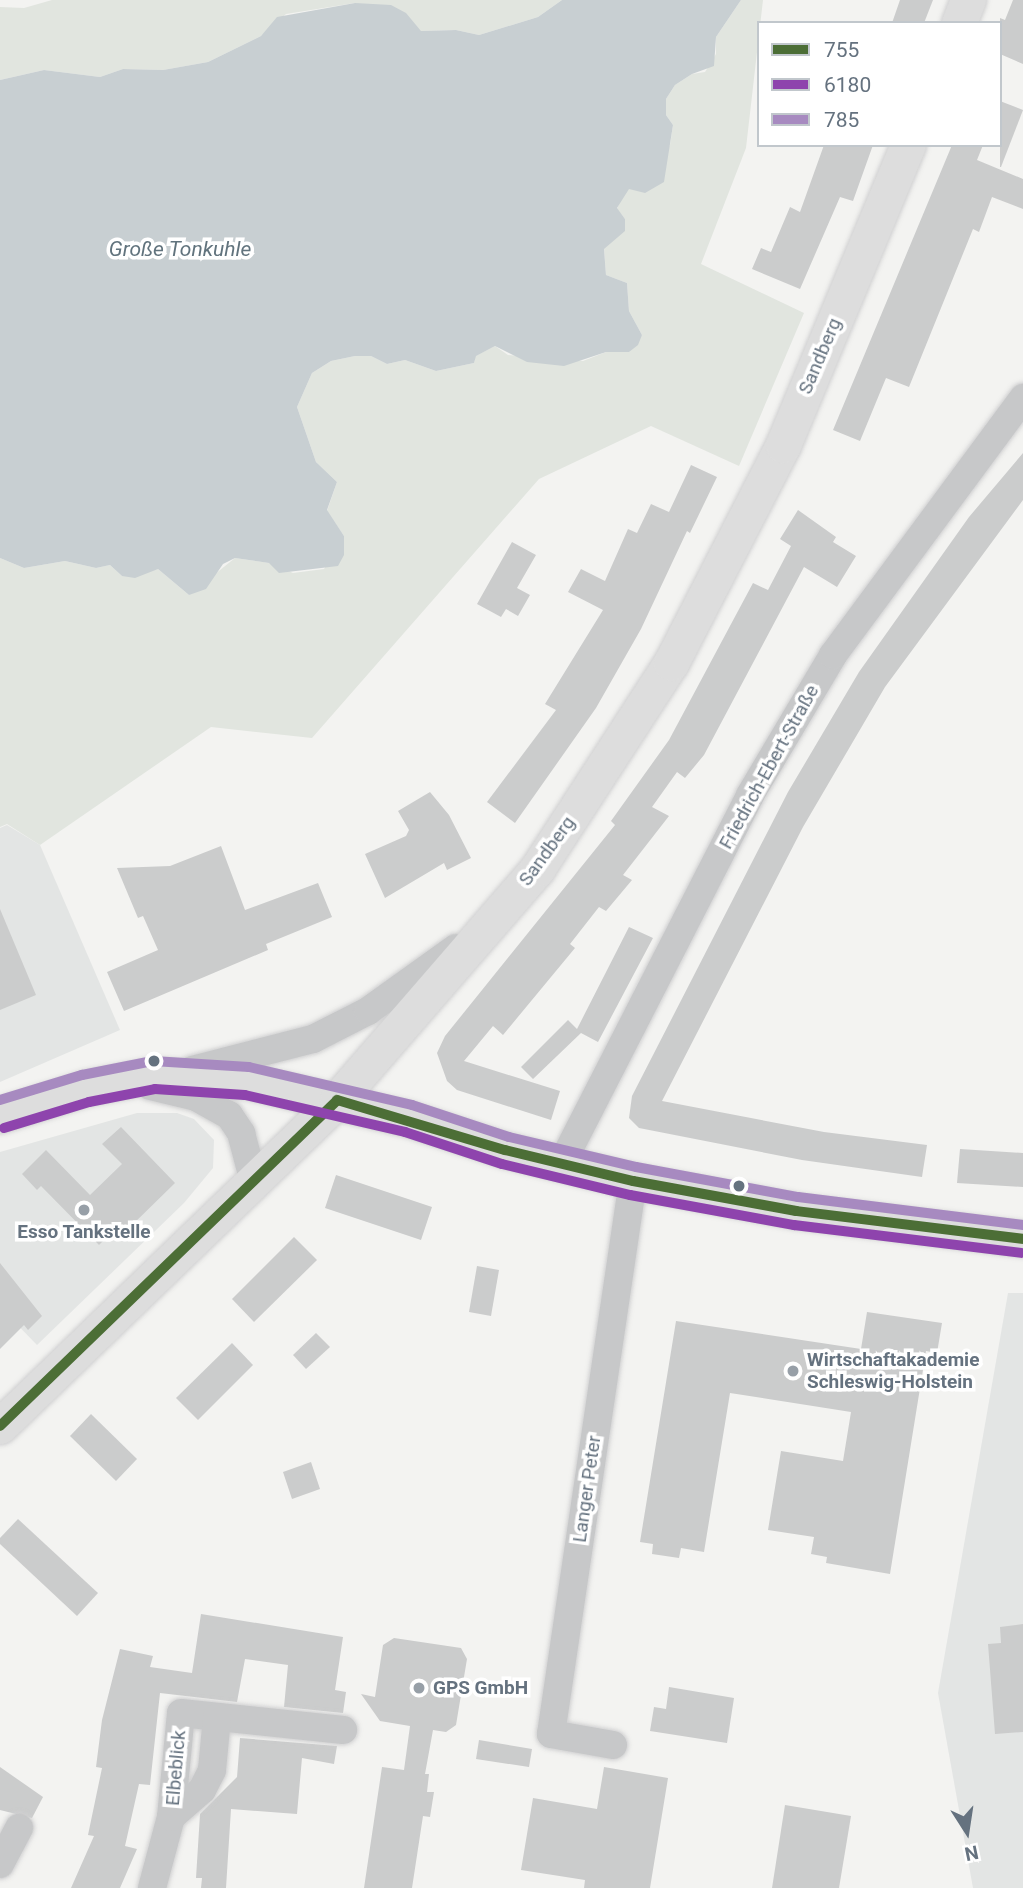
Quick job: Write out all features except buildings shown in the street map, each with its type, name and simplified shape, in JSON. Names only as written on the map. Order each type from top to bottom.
[{"type":"main road","points":[[960,21],[968,0]]},
{"type":"main road","name":"Sandberg","points":[[0,1426],[253,1178],[337,1100],[537,869],[653,697],[783,445],[907,147]]},
{"type":"main road","points":[[0,1115],[123,1079],[173,1074],[247,1081],[337,1100],[561,1165],[633,1181],[796,1211],[1023,1239]]},
{"type":"street","name":"Friedrich-Ebert-Straße","points":[[561,1165],[750,795],[833,655],[1023,398]]},
{"type":"street","points":[[173,1074],[313,1039],[368,1011],[492,921]]},
{"type":"street","points":[[123,1079],[196,1097],[229,1115],[241,1133],[253,1178]]},
{"type":"street","name":"Langer Peter","points":[[613,1745],[551,1734],[633,1181]]},
{"type":"street","name":"Elbeblick","points":[[152,1888],[171,1817],[208,1780],[217,1717],[343,1730]]},
{"type":"street","points":[[0,1864],[19,1828]]},
{"type":"shaded area","points":[[52,0],[562,0],[538,17],[479,35],[456,30],[421,31],[355,3],[286,14],[261,36],[208,62],[163,70],[123,69],[100,77],[44,70],[0,80],[0,7],[24,8]]},
{"type":"shaded area","points":[[741,0],[763,0],[761,21],[757,21],[757,52],[746,148],[701,264],[804,313],[739,466],[651,426],[539,479],[312,738],[211,727],[40,845],[7,824],[0,827],[0,558],[24,568],[65,561],[96,568],[110,565],[122,576],[158,569],[189,595],[235,558],[270,563],[293,573],[324,569],[344,536],[327,511],[337,482],[316,462],[297,407],[312,373],[331,361],[355,356],[371,356],[387,364],[405,360],[436,371],[474,363],[475,356],[495,346],[508,355],[583,361],[606,352],[629,352],[642,335],[629,311],[627,283],[606,275],[604,248],[625,219],[617,209],[621,198],[629,188],[638,187],[670,145],[673,125],[666,115],[666,99],[675,85],[692,74],[705,72],[716,54],[716,37]]},
{"type":"shaded area","points":[[7,825],[40,845],[120,1030],[0,1082],[0,828]]},
{"type":"shaded area","points":[[137,1113],[177,1113],[194,1119],[214,1140],[213,1168],[184,1203],[37,1345],[0,1307],[0,1152]]},
{"type":"shaded area","points":[[1008,1293],[1023,1293],[1023,1888],[973,1888],[938,1693]]},
{"type":"water","name":"Große Tonkuhle","points":[[562,0],[741,0],[716,37],[714,66],[692,74],[675,85],[666,99],[666,115],[673,125],[664,182],[645,193],[629,189],[617,208],[625,219],[625,231],[604,249],[606,275],[627,283],[629,311],[642,335],[638,345],[629,352],[606,352],[564,366],[527,362],[495,346],[476,356],[474,363],[436,371],[405,360],[387,364],[371,356],[355,356],[331,361],[312,373],[297,407],[316,462],[337,482],[327,510],[344,536],[344,555],[338,566],[279,573],[269,563],[235,558],[223,564],[206,589],[189,595],[158,569],[135,578],[122,576],[110,565],[96,568],[65,561],[24,568],[0,558],[0,80],[44,70],[100,77],[123,69],[163,70],[208,62],[261,36],[277,17],[355,3],[391,5],[406,13],[421,31],[456,30],[479,35],[538,17]]},
{"type":"transit line","name":"785","points":[[0,1100],[82,1075],[153,1061],[249,1067],[412,1105],[509,1137],[636,1167],[798,1197],[1023,1225]]},
{"type":"transit line","name":"6180","points":[[4,1128],[89,1102],[155,1089],[245,1095],[405,1132],[502,1164],[630,1195],[794,1225],[1021,1253]]},
{"type":"transit line","name":"755","points":[[337,1100],[505,1150],[633,1181],[796,1211],[1023,1239]]},
{"type":"transit line","name":"755","points":[[0,1426],[337,1100]]},
{"type":"place","name":"Esso Tankstelle","points":[[84,1210]]},
{"type":"place","name":"Wirtschaftakademie Schleswig-Holstein","points":[[793,1371]]},
{"type":"place","name":"GPS GmbH","points":[[419,1688]]}]
